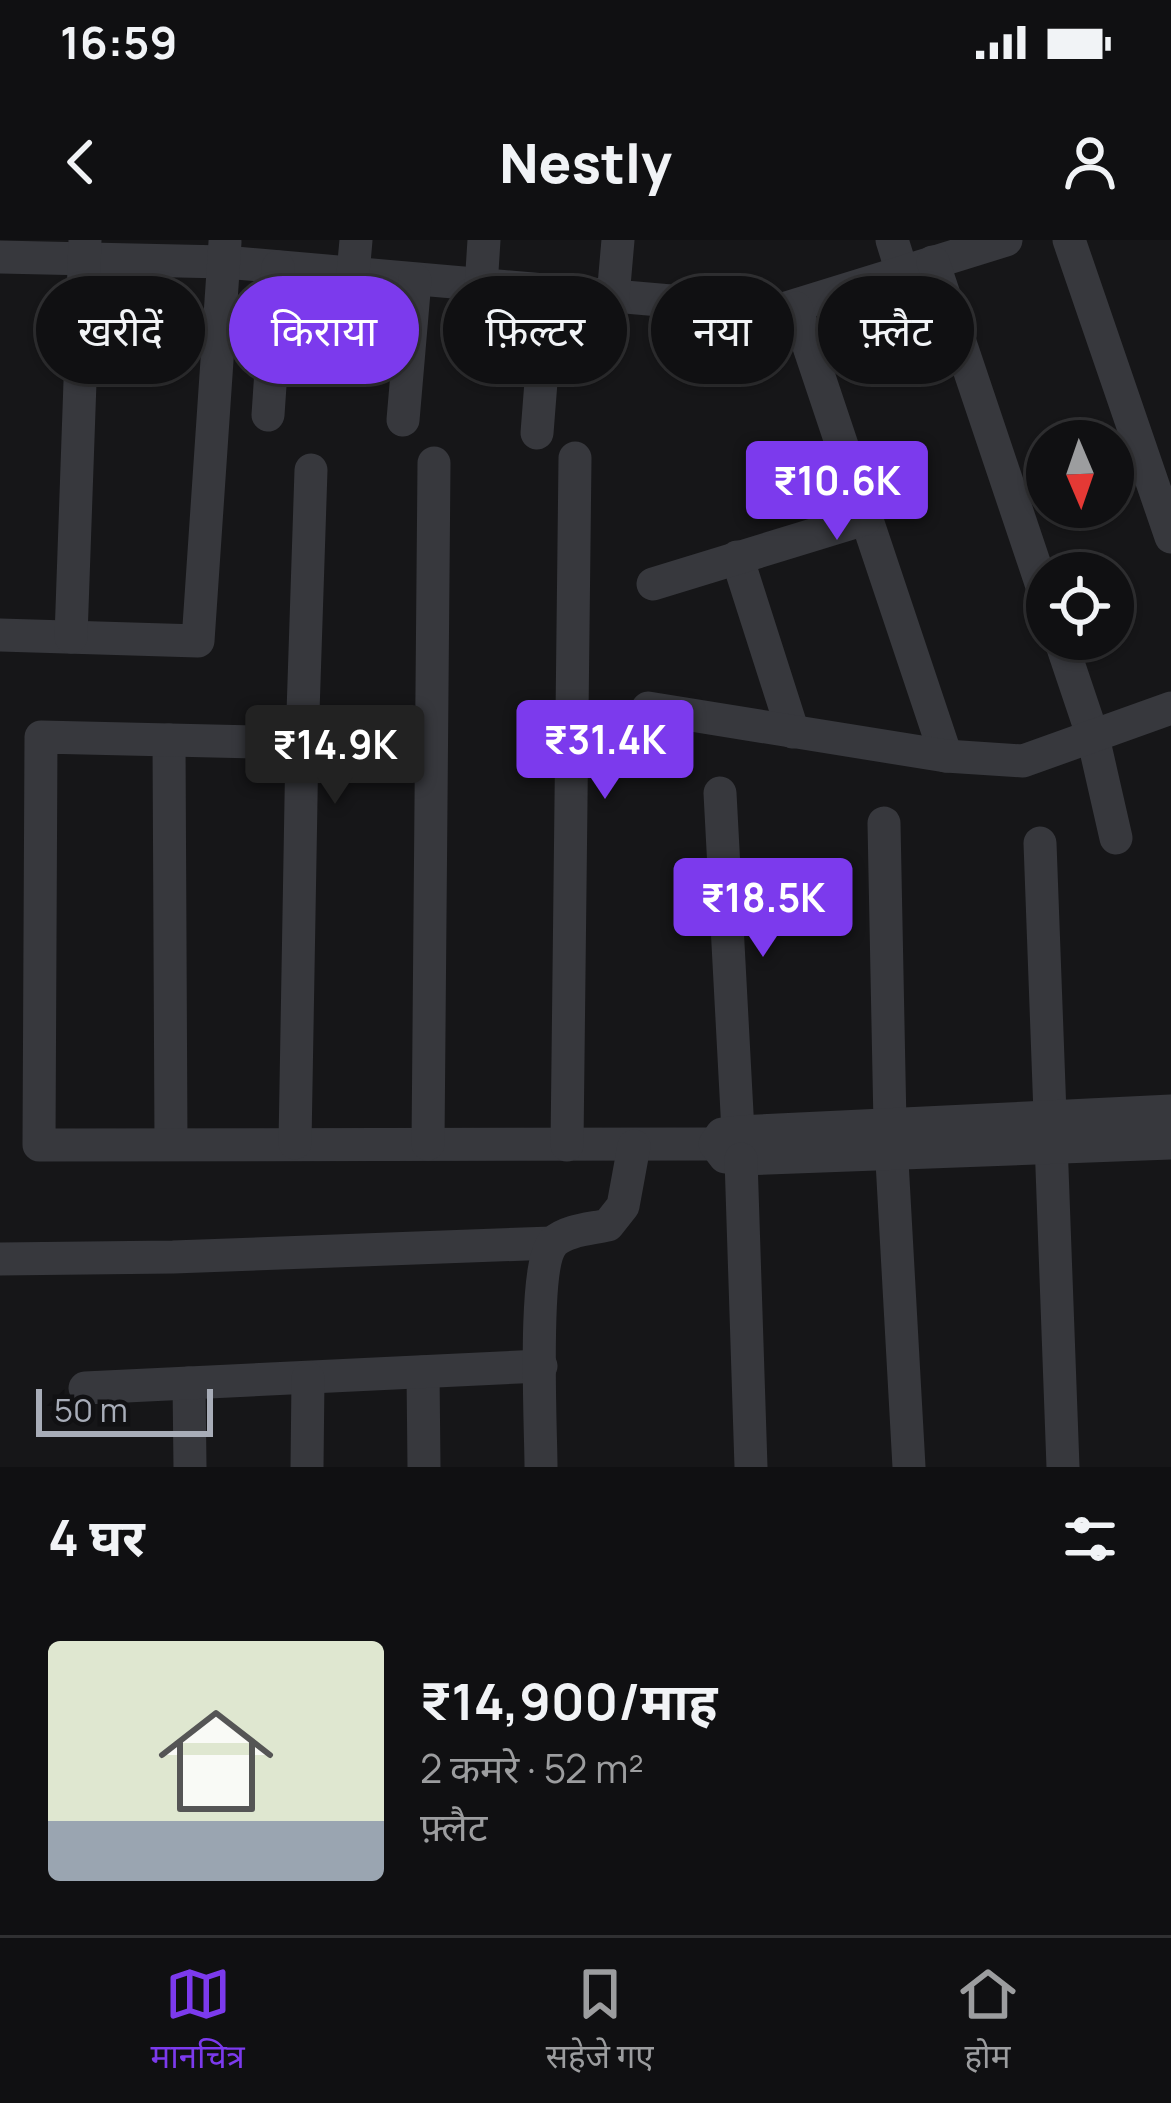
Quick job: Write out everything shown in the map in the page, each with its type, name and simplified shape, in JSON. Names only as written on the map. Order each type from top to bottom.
[{"type":"street","points":[[352,274],[356,240]]},
{"type":"street","points":[[482,276],[484,240]]},
{"type":"street","points":[[614,276],[617,240]]},
{"type":"street","points":[[627,298],[694,303],[735,324],[796,308],[909,258],[1006,240]]},
{"type":"street","points":[[1069,240],[1171,537]]},
{"type":"street","points":[[0,256],[85,249],[225,251],[278,267],[373,276]]},
{"type":"street","points":[[71,638],[85,249]]},
{"type":"street","points":[[0,635],[198,641],[225,251]]},
{"type":"street","points":[[909,258],[1027,552]]},
{"type":"street","points":[[268,415],[278,267]]},
{"type":"street","points":[[796,308],[946,756]]},
{"type":"street","points":[[404,420],[407,384]]},
{"type":"street","points":[[537,434],[541,384]]},
{"type":"street","points":[[567,1145],[575,458]]},
{"type":"street","points":[[428,1144],[434,464]]},
{"type":"street","points":[[295,1143],[311,470]]},
{"type":"street","points":[[653,584],[865,519]]},
{"type":"street","points":[[737,557],[793,732]]},
{"type":"street","points":[[1067,660],[1093,737],[1116,838]]},
{"type":"street","points":[[648,708],[946,756],[1023,761],[1171,708]]},
{"type":"street","points":[[302,743],[41,736],[39,1145],[731,1145],[1050,1132],[1171,1111]]},
{"type":"street","points":[[169,740],[171,1144]]},
{"type":"street","points":[[720,793],[731,1145],[751,1467]]},
{"type":"street","points":[[884,823],[892,1139],[909,1467]]},
{"type":"street","points":[[1040,843],[1063,1467]]},
{"type":"street","points":[[1050,1132],[1171,1143]]},
{"type":"street","points":[[0,1258],[552,1244],[568,1234],[608,1225],[622,1205],[634,1146]]},
{"type":"street","points":[[541,1467],[540,1305],[552,1244]]},
{"type":"street","points":[[85,1388],[541,1366]]},
{"type":"street","points":[[424,1372],[424,1467]]},
{"type":"street","points":[[308,1378],[308,1467]]},
{"type":"street","points":[[189,1384],[190,1467]]}]
